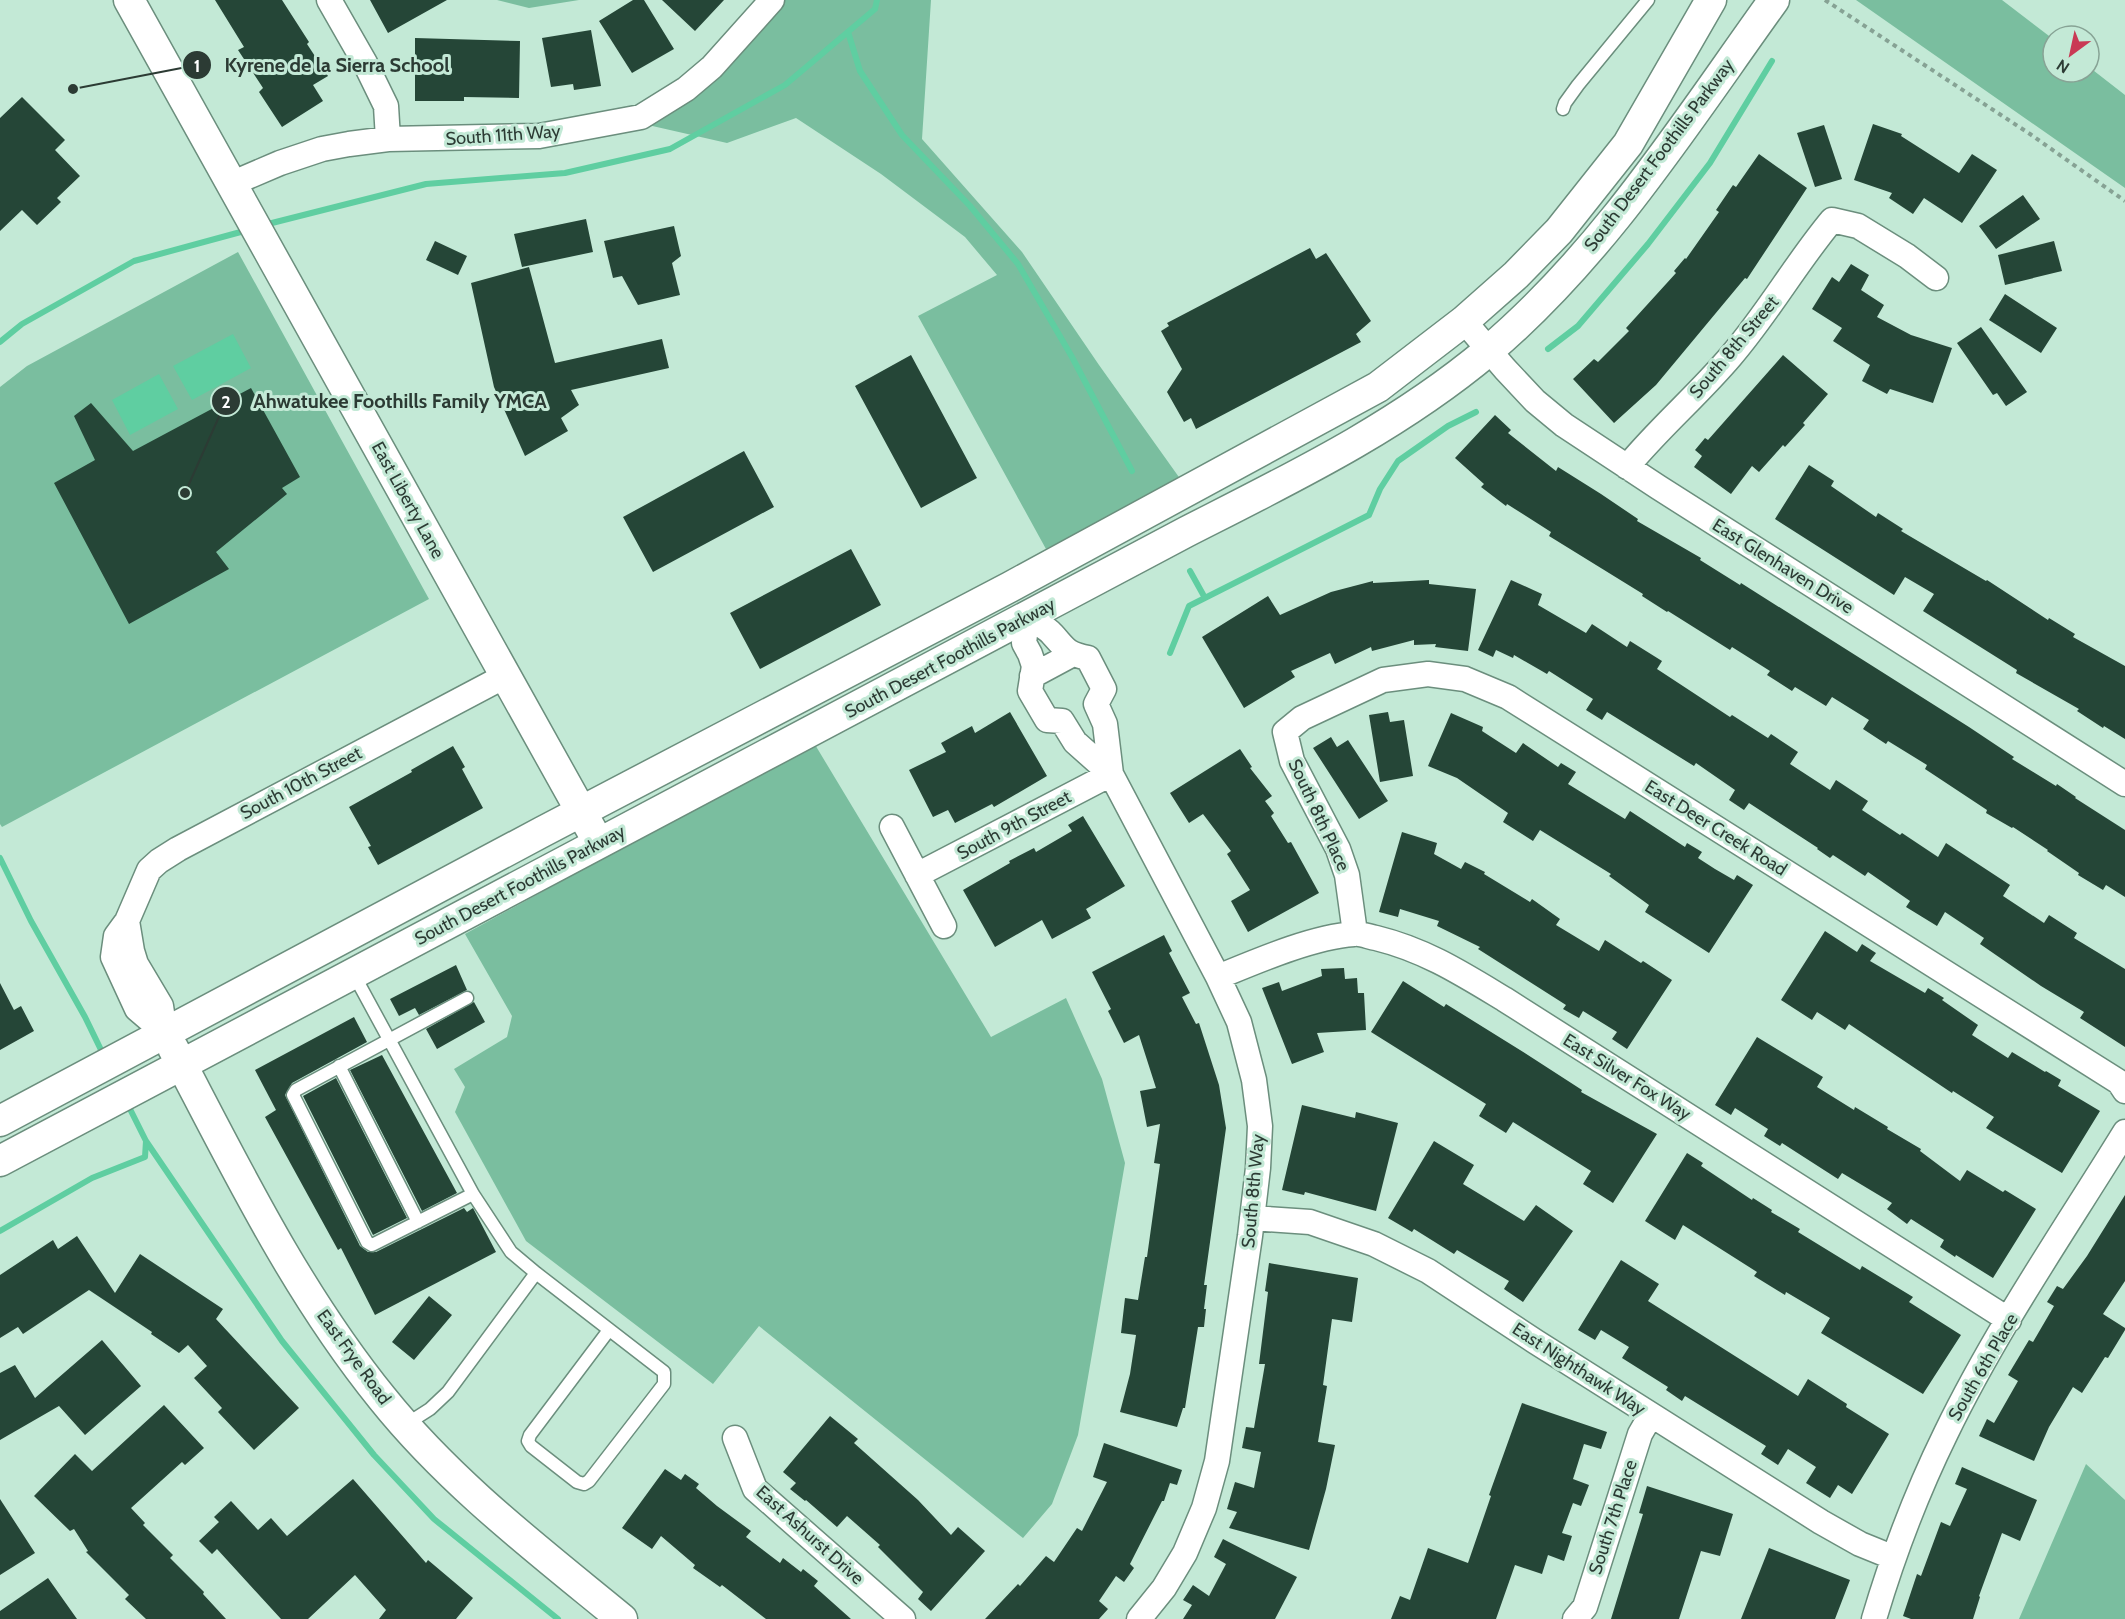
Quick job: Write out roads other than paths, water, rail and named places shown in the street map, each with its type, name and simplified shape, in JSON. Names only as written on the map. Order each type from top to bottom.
[{"type":"street","name":"East Liberty Lane","points":[[129,0],[599,844]]},
{"type":"street","points":[[329,0],[386,106],[388,139]]},
{"type":"street","name":"South 11th Way","points":[[235,192],[280,163],[322,149],[388,139],[539,136],[641,117],[686,89],[712,67],[772,0]]},
{"type":"street","name":"South Desert Foothills Parkway","points":[[0,1121],[1010,587],[1378,387],[1464,321],[1544,247],[1628,144],[1711,0]]},
{"type":"street","name":"South Desert Foothills Parkway","points":[[0,1161],[1186,532],[1305,472],[1378,430],[1440,388],[1489,350],[1538,304],[1606,230],[1774,0]]},
{"type":"street","name":"South 8th Street","points":[[1627,467],[1644,446],[1699,392],[1764,316],[1815,240],[1832,220],[1858,226],[1936,278]]},
{"type":"street","name":"East Glenhaven Drive","points":[[1464,321],[1535,401],[1564,425],[2125,783]]},
{"type":"street","name":"South 8th Way","points":[[1110,774],[1105,724],[1096,704],[1104,689],[1088,658],[1073,654],[1060,645],[1051,632],[1027,617],[1024,643],[1032,660],[1030,690],[1047,720],[1062,721],[1075,742],[1110,774],[1218,977],[1239,1022],[1254,1080],[1260,1126],[1252,1218],[1217,1461],[1204,1508],[1185,1553],[1164,1588],[1139,1619]]},
{"type":"street","points":[[1032,676],[1073,654]]},
{"type":"street","name":"East Deer Creek Road","points":[[1285,732],[1302,718],[1383,680],[1428,674],[1465,679],[1508,697],[2119,1082],[2125,1091]]},
{"type":"street","name":"South 10th Street","points":[[127,921],[149,870],[159,861],[364,749],[505,676]]},
{"type":"street","points":[[1062,721],[1096,704]]},
{"type":"street","name":"South 8th Place","points":[[1285,732],[1292,761],[1338,849],[1352,897],[1355,933]]},
{"type":"street","name":"South 9th Street","points":[[917,875],[1110,774]]},
{"type":"street","points":[[892,827],[944,926]]},
{"type":"street","name":"East Frye Road","points":[[127,921],[132,951],[128,969],[161,1006],[165,1033],[247,1189],[317,1308],[381,1398],[405,1425],[487,1507],[622,1619]]},
{"type":"street","name":"East Silver Fox Way","points":[[1218,977],[1274,955],[1355,933],[1404,945],[1453,968],[2009,1320]]},
{"type":"street","name":"South 6th Place","points":[[1874,1619],[1892,1557],[1945,1434],[2009,1320],[2125,1132]]},
{"type":"street","name":"East Nighthawk Way","points":[[1252,1218],[1310,1222],[1383,1248],[1428,1271],[1821,1522],[1860,1544],[1892,1557]]},
{"type":"street","name":"South 7th Place","points":[[1575,1619],[1585,1607],[1640,1434],[1651,1415]]},
{"type":"street","name":"East Ashurst Drive","points":[[735,1438],[755,1489],[903,1619]]},
{"type":"lane","points":[[1563,109],[1578,85],[1648,0]]},
{"type":"lane","points":[[353,973],[473,1194],[511,1252],[664,1372],[666,1379],[664,1384],[589,1481],[584,1484],[577,1482],[531,1446],[528,1441],[530,1435],[609,1330]]},
{"type":"lane","points":[[467,998],[339,1066],[296,1090],[293,1095],[294,1101],[367,1242],[372,1245],[473,1194]]},
{"type":"lane","points":[[339,1066],[418,1222]]},
{"type":"lane","points":[[405,1425],[430,1409],[448,1392],[536,1273]]},
{"type":"waterway","points":[[264,225],[426,184],[565,173],[670,149],[785,85],[875,9],[877,0]]},
{"type":"waterway","points":[[848,32],[860,71],[902,135],[970,206],[1018,264],[1072,357],[1132,471]]},
{"type":"waterway","points":[[1548,349],[1578,326],[1648,244],[1710,163],[1772,61]]},
{"type":"waterway","points":[[0,342],[22,324],[134,261],[248,230]]},
{"type":"waterway","points":[[1170,653],[1189,606],[1369,515],[1380,489],[1398,461],[1448,426],[1476,412]]},
{"type":"waterway","points":[[1190,571],[1205,598]]},
{"type":"waterway","points":[[0,858],[31,921],[85,1017],[104,1056]]},
{"type":"waterway","points":[[0,1231],[92,1178],[145,1157],[146,1141],[127,1103]]},
{"type":"waterway","points":[[146,1141],[282,1341],[374,1455],[434,1519],[558,1619]]},
{"type":"place","name":"Kyrene de la Sierra School","points":[[73,89]]},
{"type":"place","name":"Ahwatukee Foothills Family YMCA","points":[[185,493]]}]
